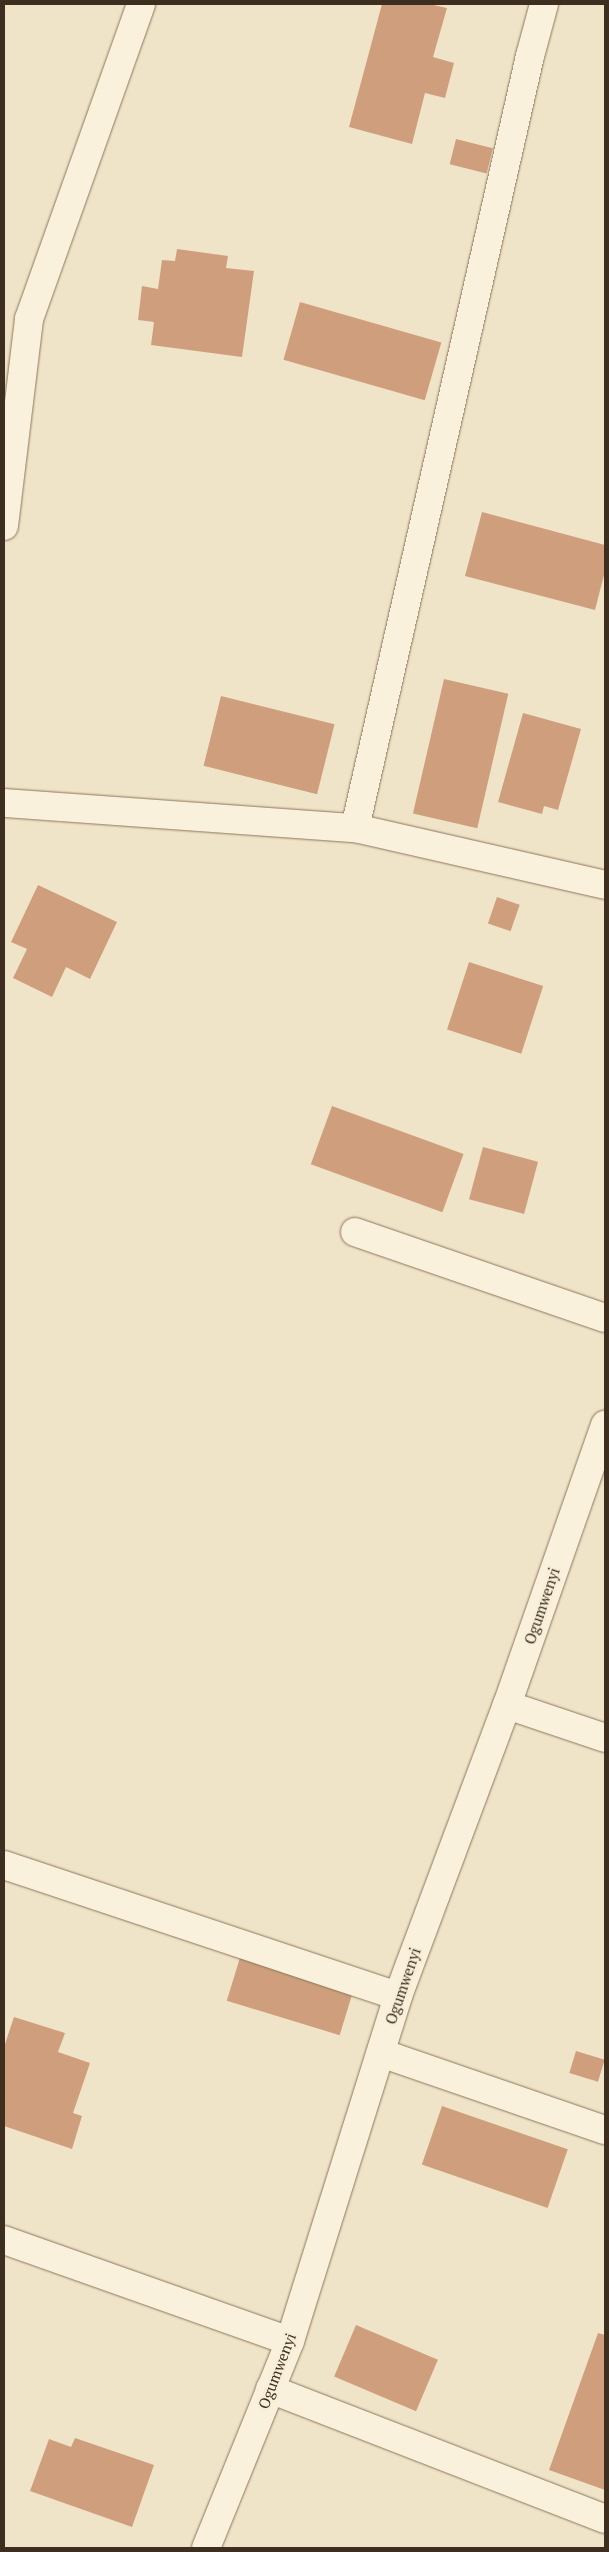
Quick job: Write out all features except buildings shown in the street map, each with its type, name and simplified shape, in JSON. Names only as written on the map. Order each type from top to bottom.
[{"type":"street","points":[[4,526],[29,319],[142,4]]},
{"type":"street","points":[[355,828],[530,56],[544,4]]},
{"type":"street","points":[[4,803],[355,828],[605,885]]},
{"type":"street","points":[[355,1232],[605,1318]]},
{"type":"street","name":"Ogumwenyi","points":[[206,2548],[290,2341],[398,1996],[507,1705],[605,1425]]},
{"type":"street","points":[[507,1705],[605,1738]]},
{"type":"street","points":[[4,1865],[398,1996]]},
{"type":"street","points":[[381,2053],[605,2130]]},
{"type":"street","points":[[4,2240],[290,2341]]},
{"type":"street","points":[[270,2389],[605,2519]]}]
